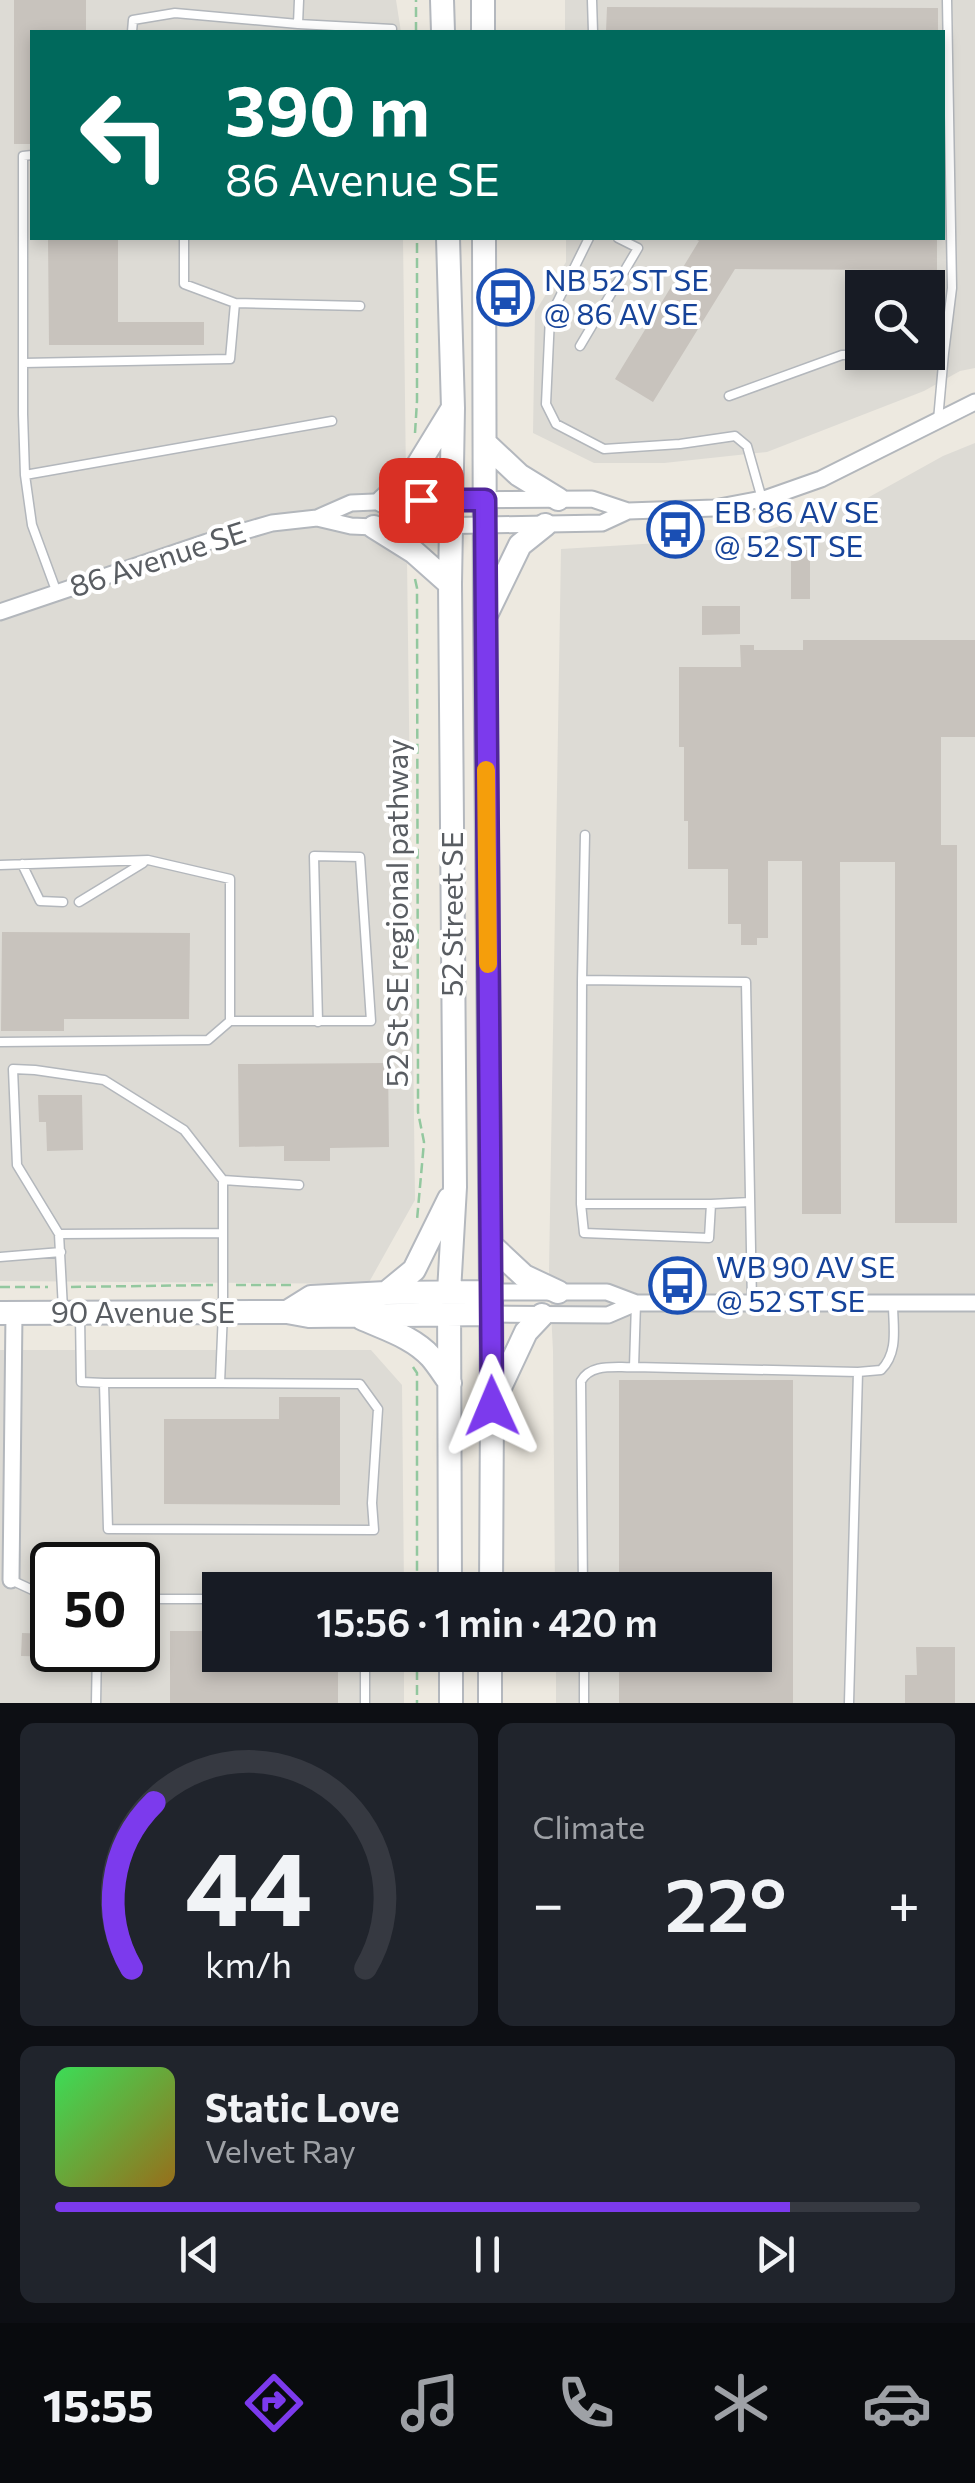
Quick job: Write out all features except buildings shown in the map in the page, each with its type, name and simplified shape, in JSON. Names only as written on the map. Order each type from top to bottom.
[{"type":"main road","points":[[442,0],[443,30]]},
{"type":"main road","points":[[482,0],[483,30]]},
{"type":"main road","name":"52 Street SE","points":[[448,240],[453,408],[450,584],[455,1186],[449,1303],[450,1572]]},
{"type":"main road","name":"52 Street SE","points":[[484,240],[490,1572]]},
{"type":"main road","points":[[383,501],[413,473],[453,408]]},
{"type":"main road","points":[[486,444],[513,470],[558,499]]},
{"type":"main road","points":[[485,619],[520,545],[545,525]]},
{"type":"main road","points":[[374,527],[414,552],[450,584]]},
{"type":"main road","points":[[386,1293],[414,1270],[455,1186]]},
{"type":"main road","points":[[491,1245],[524,1276],[558,1292]]},
{"type":"main road","name":"90 Avenue SE","points":[[286,1312],[311,1297],[386,1293],[449,1303]]},
{"type":"main road","name":"90 Avenue SE","points":[[7,1313],[286,1312],[308,1316],[491,1303]]},
{"type":"main road","points":[[353,1315],[406,1338],[430,1355],[450,1383]]},
{"type":"main road","points":[[492,1406],[526,1332],[542,1315]]},
{"type":"main road","points":[[450,1672],[451,1703]]},
{"type":"main road","points":[[490,1672],[490,1703]]},
{"type":"street","name":"86 Avenue SE","points":[[0,612],[223,537],[272,524],[317,518],[351,503],[592,499],[628,511],[714,508],[762,498],[821,479],[975,402]]},
{"type":"street","name":"86 Avenue SE","points":[[317,518],[374,527],[545,525],[602,523],[628,511]]},
{"type":"street","name":"90 Avenue SE","points":[[491,1303],[558,1292],[607,1292],[636,1303],[975,1303]]},
{"type":"street","name":"90 Avenue SE","points":[[491,1303],[542,1315],[608,1315],[636,1303]]},
{"type":"street","points":[[7,1313],[11,1580]]},
{"type":"lane","points":[[175,0],[175,13]]},
{"type":"lane","points":[[298,24],[299,0]]},
{"type":"lane","points":[[592,0],[593,30]]},
{"type":"lane","points":[[945,344],[952,288],[947,0]]},
{"type":"lane","points":[[132,30],[133,20],[175,13],[392,29]]},
{"type":"lane","points":[[30,155],[23,156],[26,475],[32,525],[57,594]]},
{"type":"lane","points":[[184,240],[184,284],[235,302],[360,306]]},
{"type":"lane","points":[[588,240],[550,317],[546,404],[556,424],[604,449],[736,436],[747,446],[762,498]]},
{"type":"lane","points":[[580,346],[638,248],[622,240]]},
{"type":"lane","points":[[23,363],[230,360],[235,302]]},
{"type":"lane","points":[[728,396],[845,355]]},
{"type":"lane","points":[[938,420],[942,370]]},
{"type":"lane","points":[[26,475],[332,422]]},
{"type":"lane","points":[[585,835],[581,1204],[584,1233],[710,1238],[711,1204]]},
{"type":"lane","points":[[0,1042],[208,1040],[230,1020],[318,1022],[371,1020],[360,857],[314,856],[318,1022]]},
{"type":"lane","points":[[79,902],[148,860]]},
{"type":"lane","points":[[0,866],[148,860],[230,879],[230,1020]]},
{"type":"lane","points":[[22,864],[40,901],[64,902]]},
{"type":"lane","points":[[582,980],[746,982],[752,1303]]},
{"type":"lane","points":[[14,1069],[17,1165],[59,1234],[81,1382],[360,1384],[378,1409],[374,1530],[108,1529],[104,1383]]},
{"type":"lane","points":[[0,1070],[36,1070],[104,1080],[184,1130],[223,1180],[220,1383]]},
{"type":"lane","points":[[223,1180],[299,1185]]},
{"type":"lane","points":[[581,1204],[750,1202]]},
{"type":"lane","points":[[59,1234],[223,1233]]},
{"type":"lane","points":[[0,1257],[61,1252]]},
{"type":"lane","points":[[634,1367],[636,1303]]},
{"type":"lane","points":[[583,1572],[582,1381],[586,1372],[634,1367],[881,1370],[894,1350],[892,1303]]},
{"type":"lane","points":[[849,1703],[858,1372]]},
{"type":"lane","points":[[11,1580],[30,1589]]},
{"type":"lane","points":[[160,1599],[202,1599]]},
{"type":"lane","points":[[96,1672],[96,1703]]},
{"type":"lane","points":[[365,1672],[365,1703]]},
{"type":"lane","points":[[584,1672],[584,1703]]},
{"type":"path","points":[[416,0],[416,30]]},
{"type":"path","points":[[414,444],[417,240]]},
{"type":"path","name":"52 St SE regional pathway","points":[[414,574],[418,1112],[424,1142],[416,1220]]},
{"type":"path","points":[[0,1286],[298,1285]]},
{"type":"path","points":[[409,1361],[416,1373],[417,1572]]},
{"type":"path","points":[[417,1672],[417,1703]]},
{"type":"shaded area","points":[[0,0],[396,0],[401,30],[30,30],[30,240],[403,240],[415,1200],[368,1284],[0,1281]]},
{"type":"shaded area","points":[[565,0],[975,0],[975,368],[767,452],[664,463],[594,463],[533,433],[535,312],[566,262],[566,240],[945,240],[945,30],[565,30]]},
{"type":"shaded area","points":[[975,443],[975,1703],[556,1703],[556,1672],[772,1672],[772,1572],[555,1572],[549,1272],[561,549],[741,538],[862,501],[943,456]]},
{"type":"shaded area","points":[[0,1350],[371,1350],[402,1385],[404,1572],[202,1572],[202,1672],[404,1672],[404,1703],[0,1703]]},
{"type":"slow traffic","points":[[486,770],[488,964]]},
{"type":"place","name":"NB 52 ST SE @ 86 AV SE","points":[[505,298]]},
{"type":"place","name":"EB 86 AV SE @ 52 ST SE","points":[[675,530]]},
{"type":"place","name":"WB 90 AV SE @ 52 ST SE","points":[[677,1285]]},
{"type":"route","points":[[421,500],[485,500],[492,1406]]}]
